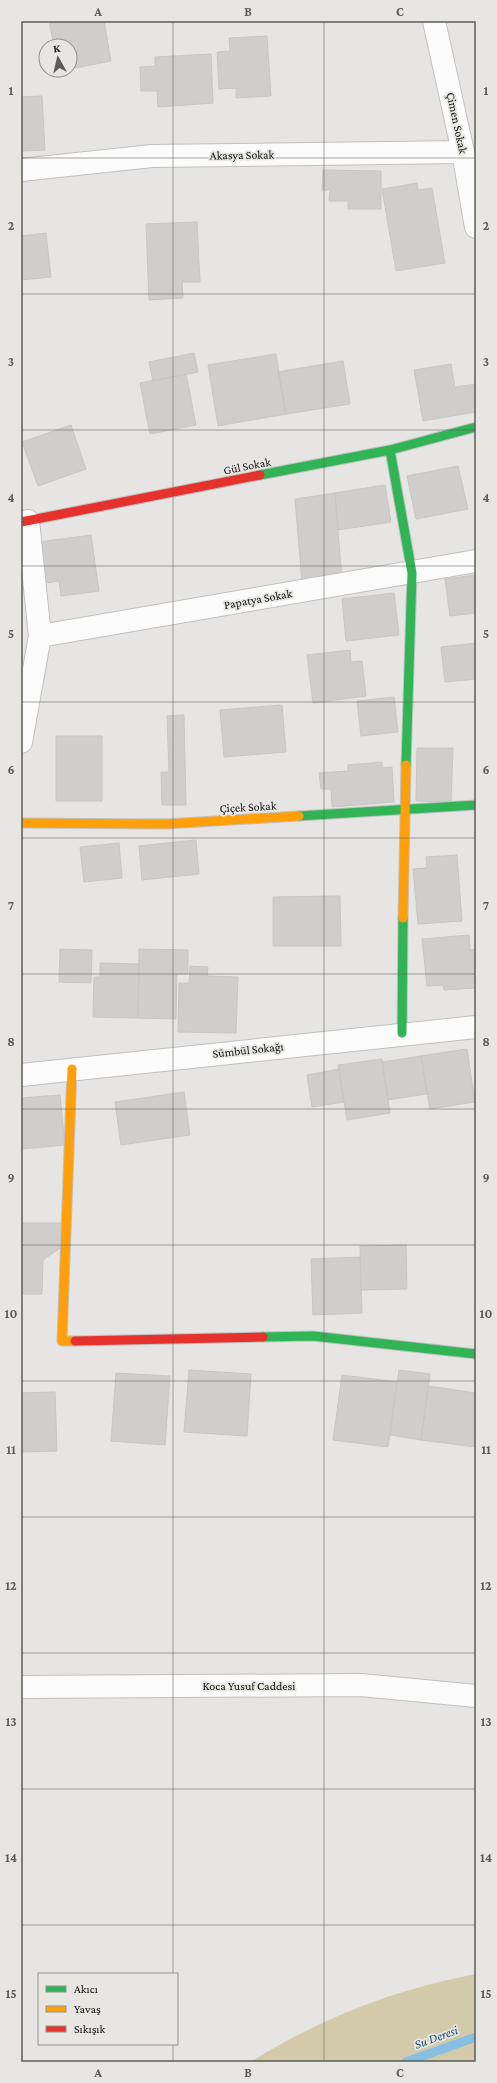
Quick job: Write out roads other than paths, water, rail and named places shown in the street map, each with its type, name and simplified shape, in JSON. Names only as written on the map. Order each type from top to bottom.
[{"type":"street","name":"Çimen Sokak","points":[[434,21],[463,152],[476,226]]},
{"type":"street","name":"Akasya Sokak","points":[[21,170],[152,156],[463,152]]},
{"type":"street","name":"Gül Sokak","points":[[25,521],[390,450],[476,427]]},
{"type":"street","points":[[390,450],[412,572],[404,811],[402,1033]]},
{"type":"street","points":[[21,742],[40,636],[25,521]]},
{"type":"street","name":"Papatya Sokak","points":[[40,636],[476,561]]},
{"type":"street","name":"Çiçek Sokak","points":[[21,823],[166,824],[404,811],[476,805]]},
{"type":"street","name":"Sümbül Sokağı","points":[[21,1075],[402,1033],[476,1027]]},
{"type":"street","points":[[72,1069],[62,1341],[313,1336],[476,1354]]},
{"type":"street","name":"Koca Yusuf Caddesi","points":[[21,1687],[361,1685],[476,1696]]},
{"type":"waterway","name":"Su Deresi","points":[[406,2062],[476,2037]]}]
